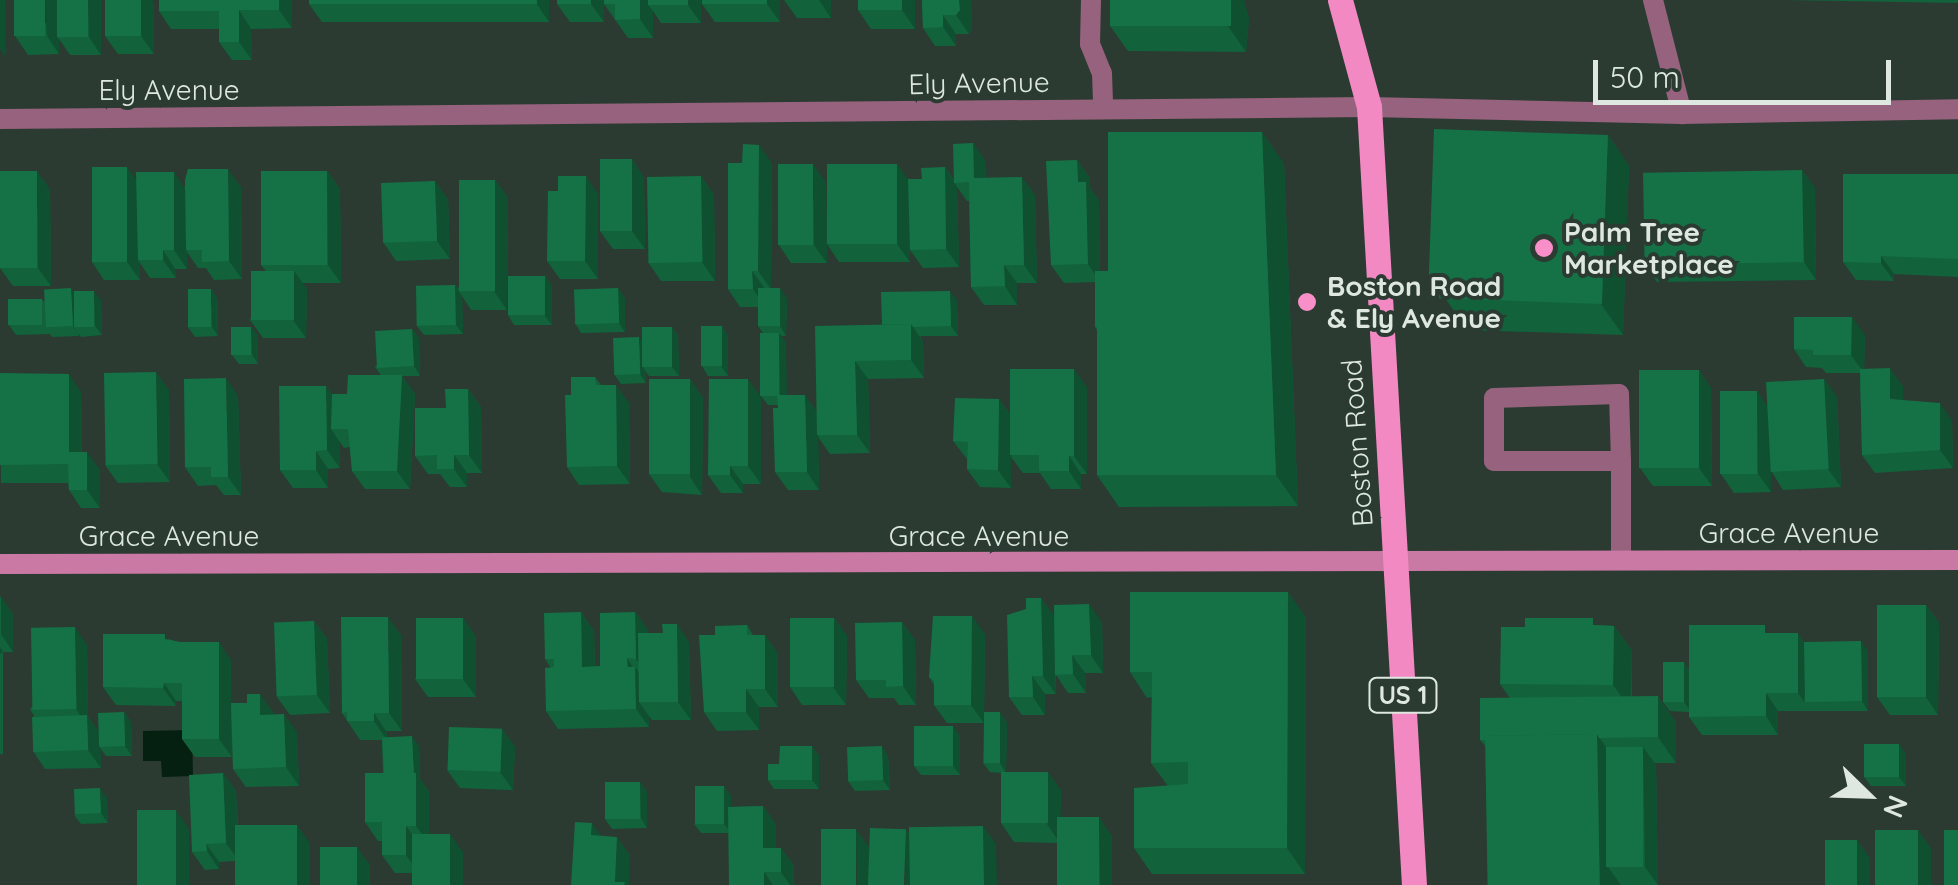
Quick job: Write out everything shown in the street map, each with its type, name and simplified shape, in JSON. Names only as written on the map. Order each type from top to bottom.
[{"type":"main road","name":"Boston Road","points":[[1340,0],[1369,107],[1414,885]]},
{"type":"street","points":[[1091,0],[1090,44],[1102,73],[1103,109]]},
{"type":"street","points":[[1652,0],[1682,114]]},
{"type":"street","name":"Ely Avenue","points":[[0,119],[1369,107],[1682,114],[1958,110]]},
{"type":"street","points":[[1621,461],[1494,461],[1494,398],[1619,394],[1621,461],[1621,560]]},
{"type":"street","name":"Grace Avenue","points":[[0,564],[1958,560]]},
{"type":"shaded area","points":[[192,730],[193,776],[162,777],[161,761],[143,761],[143,731]]},
{"type":"building","points":[[14,0],[45,0],[45,36],[14,36]]},
{"type":"building","points":[[57,0],[88,0],[88,37],[57,37]]},
{"type":"building","points":[[105,0],[141,0],[141,36],[105,36]]},
{"type":"building","points":[[159,0],[279,0],[279,10],[239,10],[239,42],[219,42],[219,11],[159,11]]},
{"type":"building","points":[[309,0],[537,0],[537,4],[309,4]]},
{"type":"building","points":[[557,0],[591,0],[591,4],[557,4]]},
{"type":"building","points":[[604,0],[640,0],[640,19],[615,20],[615,4],[604,4]]},
{"type":"building","points":[[648,0],[688,0],[688,5],[648,5]]},
{"type":"building","points":[[702,0],[767,0],[767,4],[702,4]]},
{"type":"building","points":[[858,0],[902,0],[902,10],[858,10]]},
{"type":"building","points":[[922,0],[959,0],[960,10],[956,15],[943,15],[943,27],[923,28]]},
{"type":"building","points":[[1110,0],[1231,0],[1231,26],[1110,26]]},
{"type":"building","name":"Palm Tree Marketplace","points":[[1434,129],[1608,135],[1602,304],[1428,298]]},
{"type":"building","points":[[1108,132],[1262,132],[1276,475],[1097,475],[1097,306],[1108,306]]},
{"type":"building","points":[[973,143],[974,178],[1022,177],[1024,265],[1004,265],[1005,286],[971,287],[969,182],[954,183],[953,144]]},
{"type":"building","points":[[743,144],[759,145],[758,271],[752,271],[753,289],[728,289],[728,163],[742,163]]},
{"type":"building","points":[[600,159],[632,159],[632,231],[600,231]]},
{"type":"building","points":[[1077,160],[1078,182],[1086,182],[1088,264],[1051,265],[1046,161]]},
{"type":"building","points":[[778,164],[813,164],[813,245],[778,245]]},
{"type":"building","points":[[827,164],[897,164],[897,244],[827,244]]},
{"type":"building","points":[[92,167],[127,167],[127,262],[92,262]]},
{"type":"building","points":[[945,167],[946,249],[910,250],[908,179],[922,179],[921,168]]},
{"type":"building","points":[[188,169],[228,169],[229,261],[202,262],[202,250],[186,250]]},
{"type":"building","points":[[1802,170],[1804,262],[1645,265],[1643,173]]},
{"type":"building","points":[[0,171],[37,171],[37,268],[0,268]]},
{"type":"building","points":[[261,171],[327,171],[327,265],[261,265]]},
{"type":"building","points":[[136,172],[174,172],[174,250],[163,250],[163,260],[138,260]]},
{"type":"building","points":[[1843,174],[1958,174],[1958,259],[1881,256],[1881,263],[1843,262]]},
{"type":"building","points":[[558,176],[586,176],[585,261],[547,261],[548,191],[558,191]]},
{"type":"building","points":[[701,176],[703,262],[649,263],[647,177]]},
{"type":"building","points":[[459,180],[495,180],[495,291],[459,291]]},
{"type":"building","points":[[435,181],[437,241],[383,243],[381,183]]},
{"type":"building","points":[[251,271],[294,271],[294,320],[251,320]]},
{"type":"building","points":[[1095,271],[1108,271],[1108,306],[1097,306],[1097,327],[1095,327]]},
{"type":"building","points":[[508,276],[545,276],[545,315],[508,315]]},
{"type":"building","points":[[455,285],[456,325],[417,326],[416,286]]},
{"type":"building","points":[[71,288],[73,326],[46,327],[44,289]]},
{"type":"building","points":[[618,288],[619,323],[575,325],[574,290]]},
{"type":"building","points":[[758,288],[780,288],[780,326],[758,326]]},
{"type":"building","points":[[188,289],[211,289],[211,327],[188,327]]},
{"type":"building","points":[[74,291],[94,291],[94,327],[74,327]]},
{"type":"building","points":[[950,291],[951,326],[882,324],[881,292]]},
{"type":"building","points":[[8,299],[42,299],[42,325],[8,325]]},
{"type":"building","points":[[1794,317],[1852,317],[1851,355],[1813,355],[1813,350],[1794,349]]},
{"type":"building","points":[[911,324],[911,360],[855,361],[857,435],[817,435],[815,326]]},
{"type":"building","points":[[701,326],[722,326],[722,366],[701,366]]},
{"type":"building","points":[[231,327],[251,327],[251,355],[231,355]]},
{"type":"building","points":[[642,327],[672,327],[672,367],[642,367]]},
{"type":"building","points":[[412,329],[414,366],[377,368],[375,331]]},
{"type":"building","points":[[760,333],[779,333],[779,396],[760,396]]},
{"type":"building","points":[[639,337],[640,374],[614,375],[613,338]]},
{"type":"building","points":[[1890,368],[1890,399],[1940,403],[1940,450],[1862,455],[1860,369]]},
{"type":"building","points":[[1010,369],[1074,369],[1074,456],[1069,456],[1069,471],[1039,471],[1039,455],[1010,455]]},
{"type":"building","points":[[1639,370],[1699,370],[1699,468],[1639,468]]},
{"type":"building","points":[[156,372],[158,464],[106,465],[104,373]]},
{"type":"building","points":[[0,373],[69,374],[69,452],[87,452],[87,490],[69,490],[68,464],[0,465]]},
{"type":"building","points":[[348,375],[402,375],[397,471],[352,471],[348,429],[331,429],[332,394],[347,394]]},
{"type":"building","points":[[571,377],[595,377],[596,385],[616,385],[617,466],[567,467],[565,395],[571,395]]},
{"type":"building","points":[[226,378],[228,477],[211,477],[211,467],[185,467],[184,379]]},
{"type":"building","points":[[649,379],[690,379],[690,474],[649,474]]},
{"type":"building","points":[[709,379],[748,379],[748,466],[730,466],[730,475],[708,475]]},
{"type":"building","points":[[1824,379],[1829,469],[1771,472],[1766,382]]},
{"type":"building","points":[[279,386],[326,386],[327,450],[316,451],[316,470],[280,470]]},
{"type":"building","points":[[445,389],[468,389],[469,455],[454,455],[454,469],[437,469],[437,455],[415,456],[415,408],[446,408]]},
{"type":"building","points":[[1720,391],[1757,391],[1757,474],[1720,474]]},
{"type":"building","points":[[777,395],[805,395],[807,472],[775,472],[773,408],[778,408]]},
{"type":"building","points":[[955,398],[999,399],[998,470],[967,469],[968,442],[953,441]]},
{"type":"building","points":[[1130,592],[1288,592],[1287,848],[1134,848],[1134,788],[1188,784],[1188,762],[1151,763],[1152,672],[1130,672]]},
{"type":"building","points":[[1026,598],[1041,598],[1043,676],[1032,676],[1033,697],[1009,697],[1007,615],[1026,609]]},
{"type":"building","points":[[1089,604],[1091,655],[1072,655],[1073,674],[1055,675],[1054,605]]},
{"type":"building","points":[[1877,605],[1926,605],[1926,697],[1877,697]]},
{"type":"building","points":[[581,612],[582,667],[600,666],[600,613],[635,612],[636,659],[627,658],[627,667],[635,667],[636,709],[546,711],[545,668],[554,667],[554,659],[545,659],[544,613]]},
{"type":"building","points":[[933,616],[972,616],[971,705],[934,705],[934,681],[929,677]]},
{"type":"building","points":[[341,617],[388,617],[389,713],[374,713],[374,721],[347,721],[347,712],[342,713]]},
{"type":"building","points":[[416,618],[463,618],[463,679],[416,679]]},
{"type":"building","points":[[790,618],[834,618],[834,687],[790,687]]},
{"type":"building","points":[[1525,618],[1593,618],[1593,625],[1614,626],[1613,685],[1500,684],[1501,627],[1525,627]]},
{"type":"building","points":[[314,621],[317,695],[277,696],[274,622]]},
{"type":"building","points":[[902,622],[903,686],[886,687],[886,680],[856,680],[855,623]]},
{"type":"building","points":[[662,624],[677,624],[678,702],[639,702],[638,633],[663,633]]},
{"type":"building","points":[[747,625],[747,635],[765,635],[765,689],[746,689],[746,712],[704,712],[699,635],[715,635],[715,626]]},
{"type":"building","points":[[1689,625],[1765,625],[1765,633],[1798,633],[1798,693],[1766,693],[1766,716],[1689,717]]},
{"type":"building","points":[[75,627],[76,709],[32,710],[31,628]]},
{"type":"building","points":[[103,634],[165,634],[165,639],[180,642],[219,642],[219,739],[182,739],[182,683],[164,683],[163,688],[103,687]]},
{"type":"building","points":[[1861,641],[1862,701],[1805,702],[1804,642]]},
{"type":"building","points":[[1663,662],[1684,662],[1684,702],[1663,702]]},
{"type":"building","points":[[247,694],[260,694],[260,715],[284,714],[286,767],[233,769],[231,703],[247,703]]},
{"type":"building","points":[[1658,696],[1658,737],[1599,738],[1597,734],[1485,736],[1485,740],[1480,740],[1480,698]]},
{"type":"building","points":[[124,712],[125,746],[99,747],[98,713]]},
{"type":"building","points":[[984,712],[1000,712],[1000,763],[984,763]]},
{"type":"building","points":[[87,715],[88,750],[33,752],[32,717]]},
{"type":"building","points":[[914,726],[953,726],[953,766],[914,766]]},
{"type":"building","points":[[449,727],[502,729],[500,772],[447,770]]},
{"type":"building","points":[[1597,734],[1600,885],[1488,885],[1485,736]]},
{"type":"building","points":[[412,736],[414,773],[384,775],[382,738]]},
{"type":"building","points":[[1864,744],[1899,744],[1899,777],[1864,777]]},
{"type":"building","points":[[780,746],[812,746],[812,780],[768,780],[768,764],[779,764]]},
{"type":"building","points":[[882,746],[883,780],[848,781],[847,747]]},
{"type":"building","points":[[1606,747],[1643,747],[1643,867],[1606,867]]},
{"type":"building","points":[[1001,772],[1048,772],[1048,823],[1001,823]]},
{"type":"building","points":[[223,773],[226,843],[206,844],[207,851],[192,852],[189,775]]},
{"type":"building","points":[[365,773],[416,773],[416,826],[406,826],[406,855],[382,855],[382,822],[365,822]]},
{"type":"building","points":[[605,782],[640,782],[640,819],[605,819]]},
{"type":"building","points":[[695,786],[724,786],[724,824],[695,824]]},
{"type":"building","points":[[100,788],[101,813],[75,814],[74,789]]},
{"type":"building","points":[[763,806],[763,848],[781,848],[781,872],[764,872],[764,885],[729,885],[728,807]]},
{"type":"building","points":[[137,810],[176,810],[176,885],[137,885]]},
{"type":"building","points":[[1057,817],[1099,817],[1099,885],[1057,885]]},
{"type":"building","points":[[575,822],[592,823],[591,835],[617,837],[615,882],[625,882],[624,885],[571,885]]},
{"type":"building","points":[[235,825],[297,825],[297,885],[235,885]]},
{"type":"building","points":[[983,826],[984,885],[910,885],[909,827]]},
{"type":"building","points":[[870,828],[906,829],[904,885],[868,885]]},
{"type":"building","points":[[821,829],[856,829],[856,885],[821,885]]},
{"type":"building","points":[[1875,830],[1918,830],[1918,885],[1875,885]]},
{"type":"building","points":[[1944,830],[1958,830],[1958,885],[1944,885]]},
{"type":"building","points":[[412,834],[450,834],[450,885],[412,885]]},
{"type":"building","points":[[1825,840],[1857,840],[1857,885],[1825,885]]},
{"type":"building","points":[[320,847],[357,847],[357,885],[320,885]]},
{"type":"place","name":"Palm Tree Marketplace","points":[[1544,248]]},
{"type":"place","name":"Boston Road & Ely Avenue","points":[[1307,302]]}]
